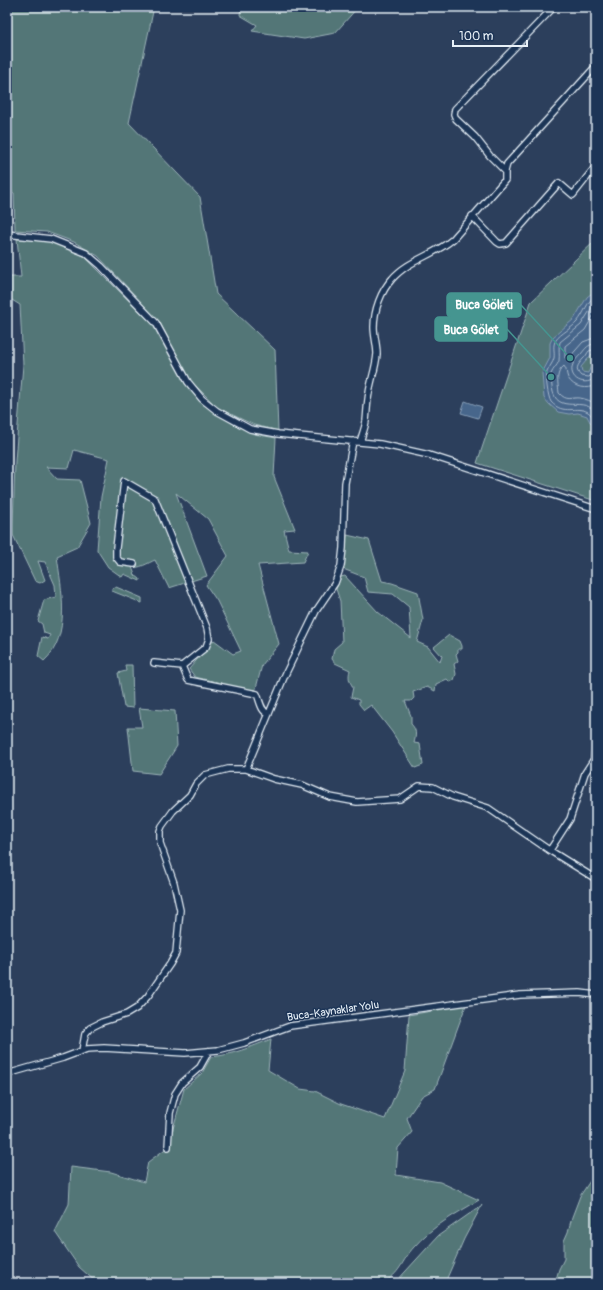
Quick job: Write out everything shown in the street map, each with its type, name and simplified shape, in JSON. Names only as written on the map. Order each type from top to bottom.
[{"type":"street","points":[[505,171],[456,119],[454,112],[455,109],[552,10]]},
{"type":"street","points":[[360,442],[366,422],[369,394],[377,355],[377,343],[374,327],[376,310],[386,285],[405,267],[444,247],[505,180],[507,164],[596,66]]},
{"type":"street","points":[[472,216],[497,242],[504,244],[559,183],[573,195],[596,166]]},
{"type":"street","points":[[7,234],[51,239],[86,253],[101,266],[156,323],[188,382],[202,399],[217,411],[250,429],[278,434],[380,444],[429,455],[596,509]]},
{"type":"street","points":[[246,769],[285,675],[316,611],[335,583],[341,566],[345,483],[353,441]]},
{"type":"street","points":[[134,564],[120,562],[116,557],[124,481],[155,499],[207,628],[209,639],[206,647],[182,666],[154,663]]},
{"type":"street","points":[[182,666],[188,680],[257,694],[263,710],[265,713],[269,714]]},
{"type":"street","points":[[550,850],[570,819],[585,773],[594,759],[596,739]]},
{"type":"street","points":[[82,1051],[85,1034],[90,1028],[102,1022],[127,1014],[137,1008],[148,996],[176,953],[180,910],[174,883],[160,843],[160,831],[173,812],[190,796],[196,784],[205,775],[228,769],[246,769],[274,779],[302,785],[330,797],[357,802],[400,799],[419,786],[433,788],[453,797],[488,808],[596,880]]},
{"type":"street","name":"Buca-Kaynaklar Yolu","points":[[7,1074],[87,1049],[104,1048],[185,1053],[209,1051],[244,1043],[290,1026],[520,995],[580,993],[596,995]]},
{"type":"street","points":[[168,1147],[170,1113],[175,1094],[182,1083],[200,1067],[209,1051]]},
{"type":"green space","points":[[7,7],[154,7],[129,123],[200,197],[216,294],[275,350],[278,431],[254,425],[218,408],[190,380],[159,321],[98,256],[74,242],[47,232],[15,230],[14,193],[7,189]]},
{"type":"green space","points":[[241,7],[358,7],[335,33],[304,39],[252,31],[257,25],[240,15]]},
{"type":"green space","points":[[17,239],[54,242],[84,256],[153,325],[186,385],[202,404],[232,423],[254,434],[276,438],[274,477],[295,529],[284,530],[289,550],[308,551],[303,562],[258,565],[279,644],[262,665],[255,692],[195,677],[189,669],[214,640],[233,654],[241,651],[217,601],[206,585],[228,556],[208,519],[176,493],[207,576],[169,588],[155,560],[141,566],[132,567],[135,575],[140,579],[140,581],[124,574],[122,577],[108,567],[97,550],[101,497],[109,459],[74,450],[69,468],[46,467],[57,479],[80,480],[91,523],[77,547],[57,556],[62,597],[61,625],[58,639],[53,651],[44,661],[38,656],[42,637],[48,639],[50,635],[44,633],[42,624],[38,621],[44,600],[56,597],[55,585],[45,562],[38,561],[45,580],[40,583],[35,581],[13,535],[15,461],[23,365],[20,305],[7,297],[7,277],[21,277]]},
{"type":"green space","points":[[596,240],[596,501],[477,463],[531,302]]},
{"type":"green space","points":[[347,535],[369,540],[382,581],[418,592],[423,620],[417,642],[428,647],[440,662],[442,656],[434,647],[449,635],[460,641],[462,646],[462,649],[458,649],[456,654],[458,661],[454,664],[456,674],[454,680],[450,682],[447,679],[436,684],[435,691],[427,687],[413,692],[414,698],[411,701],[405,701],[411,716],[411,724],[416,735],[414,743],[420,744],[423,765],[415,768],[392,732],[371,705],[364,710],[359,704],[359,700],[351,697],[353,687],[349,679],[350,670],[335,663],[332,659],[334,649],[342,642],[340,601],[336,589],[341,577],[345,576],[378,612],[411,638],[409,607],[393,594],[368,592],[364,577],[343,569]]},
{"type":"green space","points":[[116,587],[142,598],[142,603],[112,591],[112,588]]},
{"type":"green space","points":[[125,665],[132,665],[133,708],[124,707],[118,673],[126,671]]},
{"type":"green space","points":[[139,708],[175,711],[177,746],[159,774],[133,771],[128,727],[142,727]]},
{"type":"green space","points":[[466,1005],[435,1089],[422,1096],[407,1118],[412,1132],[398,1148],[396,1175],[440,1182],[479,1200],[445,1221],[429,1233],[410,1252],[393,1276],[382,1283],[97,1283],[79,1267],[55,1232],[69,1204],[71,1167],[111,1172],[144,1182],[148,1162],[168,1147],[184,1089],[202,1073],[211,1057],[234,1053],[271,1039],[268,1070],[300,1089],[315,1091],[341,1104],[385,1119],[405,1071],[409,1015]]},
{"type":"green space","points":[[596,1172],[596,1283],[555,1283],[564,1259],[564,1241],[572,1217],[580,1196]]},
{"type":"green space","points":[[482,1205],[464,1239],[447,1278],[451,1283],[395,1283],[438,1236]]},
{"type":"water","points":[[596,290],[596,354],[592,354],[581,367],[582,372],[588,373],[596,359],[596,426],[590,422],[587,416],[578,413],[569,414],[558,412],[549,404],[544,398],[542,373],[550,358],[550,343],[553,337],[574,319],[587,297]]},
{"type":"water","points":[[465,401],[482,407],[478,418],[461,413]]},
{"type":"place","name":"Buca Göleti","points":[[570,358]]},
{"type":"place","name":"Buca Gölet","points":[[551,377]]}]
